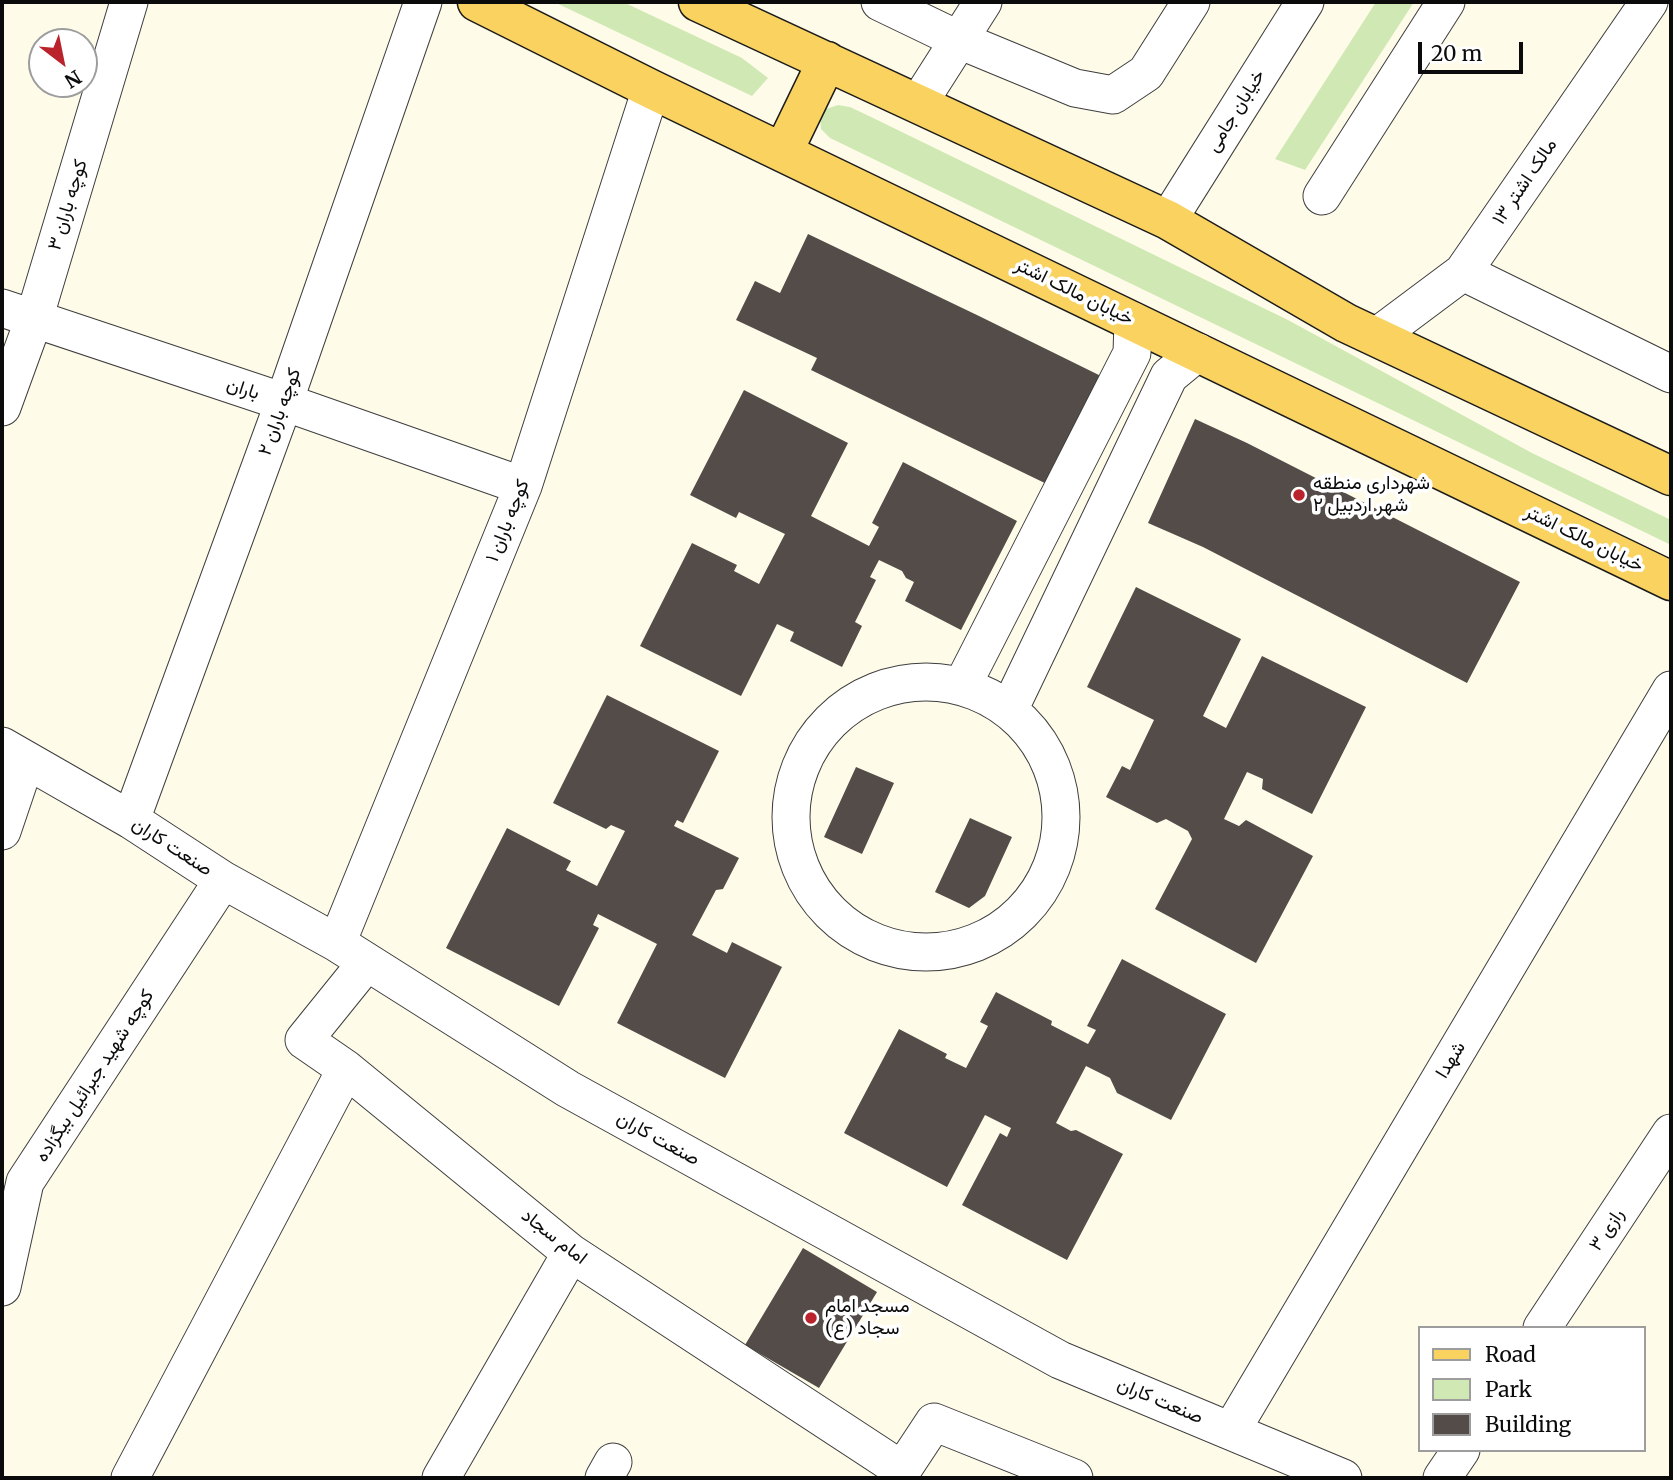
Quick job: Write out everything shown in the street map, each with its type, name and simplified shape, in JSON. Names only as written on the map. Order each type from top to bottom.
[{"type":"main road","name":"خیابان مالک اشتر","points":[[477,2],[651,89],[1671,581]]},
{"type":"main road","points":[[698,2],[1168,220],[1346,323],[1671,476]]},
{"type":"main road","points":[[783,152],[827,61]]},
{"type":"street","name":"کوچه باران ۳","points":[[2,407],[18,314],[129,2]]},
{"type":"street","name":"کوچه باران ۲","points":[[131,820],[284,402],[423,2]]},
{"type":"street","points":[[880,2],[959,40],[1075,88],[1113,95],[1146,73],[1191,2]]},
{"type":"street","points":[[918,104],[983,2]]},
{"type":"street","name":"خیابان جامی","points":[[1168,220],[1305,2]]},
{"type":"street","points":[[1322,196],[1446,2]]},
{"type":"street","name":"مالک اشتر ۱۳","points":[[1376,337],[1463,272],[1648,2]]},
{"type":"street","name":"کوچه باران ۱","points":[[337,943],[523,486],[651,89]]},
{"type":"street","points":[[1463,272],[1671,374]]},
{"type":"street","name":"باران","points":[[18,314],[284,402],[523,486]]},
{"type":"street","points":[[962,687],[1132,353],[1133,321]]},
{"type":"street","points":[[1009,710],[1169,376],[1198,352]]},
{"type":"street","points":[[920,681],[962,687],[987,696],[1009,710],[1038,741],[1056,779],[1061,820],[1054,862],[1034,899],[1004,928],[966,947],[925,953],[884,947],[846,928],[816,898],[797,861],[789,820],[795,779],[813,741],[842,710],[879,690],[920,681]]},
{"type":"street","name":"شهدا","points":[[1231,1431],[1671,690]]},
{"type":"street","points":[[2,831],[14,753]]},
{"type":"street","name":"صنعت کاران","points":[[14,753],[131,820],[223,880],[337,943],[568,1089],[1060,1360],[1342,1478]]},
{"type":"street","name":"کوچه شهید جبرائیل بیگزاده","points":[[2,1287],[25,1182],[223,880]]},
{"type":"street","name":"امام سجاد","points":[[367,962],[304,1040],[346,1069],[571,1253],[900,1474],[934,1422],[1074,1478]]},
{"type":"street","points":[[130,1478],[346,1069]]},
{"type":"street","name":"رازی ۳","points":[[1543,1326],[1671,1133]]},
{"type":"street","points":[[440,1478],[571,1253]]},
{"type":"street","points":[[1442,1478],[1460,1452]]},
{"type":"green space","points":[[554,2],[623,2],[742,58],[768,78],[752,96]]},
{"type":"green space","points":[[1376,2],[1414,2],[1305,170],[1275,159]]},
{"type":"green space","points":[[838,105],[850,107],[869,116],[1288,320],[1532,453],[1671,520],[1671,545],[830,138],[821,129],[820,116],[826,109]]},
{"type":"building","points":[[808,234],[1107,379],[1053,487],[811,370],[817,358],[736,320],[755,281],[780,293]]},
{"type":"building","points":[[744,390],[848,443],[811,516],[869,546],[879,527],[872,523],[903,462],[1017,521],[961,630],[905,601],[914,582],[906,578],[902,571],[879,560],[870,577],[876,580],[855,622],[862,626],[842,667],[790,641],[794,632],[777,624],[741,696],[640,646],[692,543],[737,565],[734,571],[759,584],[785,534],[739,512],[736,518],[690,495]]},
{"type":"building","points":[[1195,419],[1520,582],[1467,683],[1203,547],[1148,523]]},
{"type":"building","points":[[1136,587],[1241,639],[1203,716],[1226,728],[1262,656],[1366,707],[1312,814],[1262,789],[1263,779],[1247,772],[1224,819],[1239,826],[1246,820],[1313,856],[1256,963],[1155,909],[1192,839],[1188,831],[1166,819],[1157,823],[1106,797],[1122,766],[1130,770],[1154,720],[1087,687]]},
{"type":"building","points":[[607,695],[719,751],[683,823],[677,820],[674,826],[739,858],[723,889],[716,890],[692,935],[727,953],[732,942],[782,967],[725,1078],[617,1023],[657,944],[598,914],[593,925],[599,928],[559,1006],[446,948],[507,828],[571,861],[566,870],[597,886],[625,831],[611,825],[606,829],[553,803]]},
{"type":"building","points":[[856,767],[894,783],[862,854],[824,837]]},
{"type":"building","points":[[970,818],[1012,837],[985,896],[969,908],[935,892]]},
{"type":"building","points":[[1122,959],[1226,1014],[1171,1120],[1117,1093],[1110,1078],[1086,1066],[1056,1123],[1123,1154],[1067,1260],[962,1205],[1000,1133],[1007,1137],[1011,1128],[985,1115],[947,1187],[844,1133],[899,1029],[947,1054],[945,1058],[966,1068],[988,1026],[980,1022],[996,992],[1052,1021],[1051,1025],[1088,1044],[1096,1030],[1087,1026]]},
{"type":"building","name":"مسجد امام سجاد (ع)","points":[[803,1248],[877,1292],[819,1388],[745,1345]]},
{"type":"place","name":"شهرداری منطقه ۲ شهر اردبیل","points":[[1299,495]]},
{"type":"place","name":"مسجد امام سجاد (ع)","points":[[811,1318]]}]
